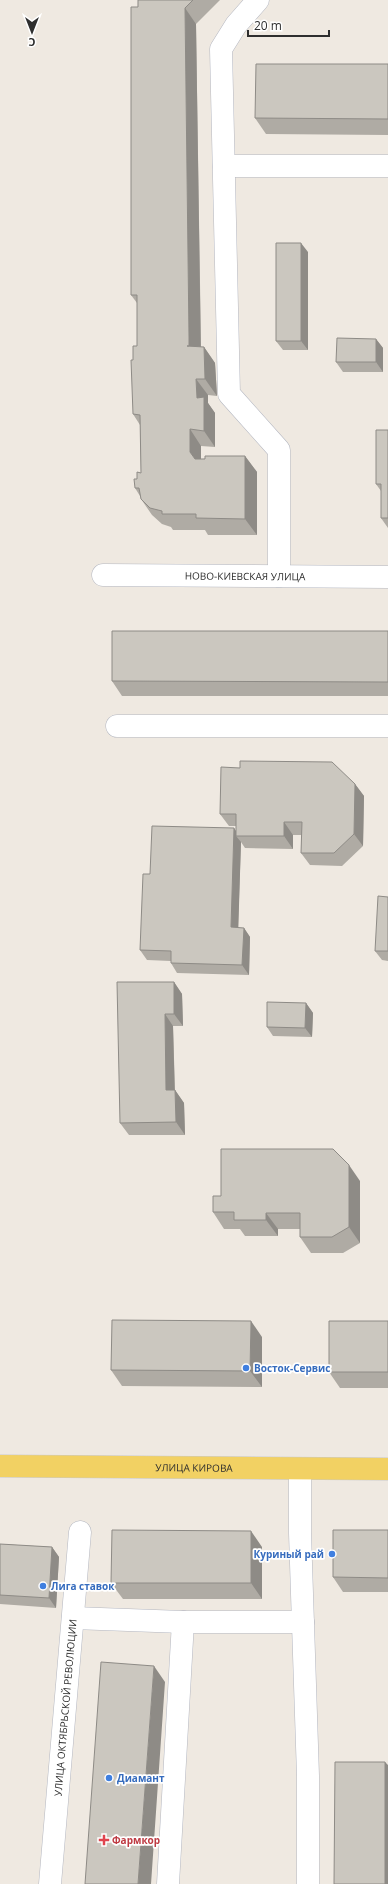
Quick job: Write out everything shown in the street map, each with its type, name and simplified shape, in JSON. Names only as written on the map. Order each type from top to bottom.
[{"type":"main road","name":"УЛИЦА КИРОВА","points":[[0,1466],[388,1469]]},
{"type":"street","points":[[258,0],[236,25],[221,49],[229,394],[279,450],[279,576]]},
{"type":"street","points":[[224,166],[388,166]]},
{"type":"street","name":"НОВО-КИЕВСКАЯ УЛИЦА","points":[[102,575],[388,577]]},
{"type":"street","points":[[117,726],[388,726]]},
{"type":"street","points":[[300,1468],[308,1776],[308,1884]]},
{"type":"street","name":"УЛИЦА ОКТЯБРЬСКОЙ РЕВОЛЮЦИИ","points":[[50,1884],[80,1532]]},
{"type":"street","points":[[73,1618],[183,1622],[303,1622]]},
{"type":"street","points":[[168,1884],[183,1622]]},
{"type":"building","points":[[138,0],[193,0],[185,8],[189,337],[189,346],[187,346],[204,347],[205,379],[196,379],[197,398],[204,397],[204,431],[190,429],[190,452],[195,459],[205,459],[205,456],[245,456],[245,519],[196,518],[196,514],[162,514],[162,511],[150,508],[141,499],[139,488],[135,488],[134,479],[137,479],[137,472],[141,473],[140,415],[133,414],[131,360],[133,360],[133,346],[137,346],[137,295],[131,295],[131,7],[138,7]]},
{"type":"building","points":[[256,64],[388,64],[388,119],[255,118]]},
{"type":"building","points":[[276,243],[301,243],[301,341],[276,341]]},
{"type":"building","points":[[337,338],[376,339],[376,362],[336,362]]},
{"type":"building","points":[[376,430],[388,430],[388,518],[381,518],[381,484],[376,484]]},
{"type":"building","points":[[112,631],[388,631],[388,682],[112,681]]},
{"type":"building","points":[[240,761],[332,762],[355,784],[354,834],[334,853],[301,853],[302,822],[284,822],[284,836],[236,836],[236,814],[220,814],[221,767],[240,768]]},
{"type":"building","points":[[152,826],[234,828],[231,927],[244,928],[242,965],[171,963],[171,951],[140,950],[143,874],[150,874]]},
{"type":"building","points":[[378,896],[388,897],[388,951],[375,951]]},
{"type":"building","points":[[117,982],[174,982],[174,1014],[165,1014],[166,1090],[175,1090],[176,1122],[120,1123]]},
{"type":"building","points":[[267,1002],[306,1003],[305,1028],[267,1027]]},
{"type":"building","points":[[221,1149],[333,1149],[349,1165],[349,1227],[332,1237],[300,1237],[300,1213],[266,1213],[266,1220],[234,1220],[234,1212],[213,1212],[213,1196],[221,1196]]},
{"type":"building","points":[[112,1320],[251,1321],[250,1371],[111,1370]]},
{"type":"building","points":[[329,1321],[388,1321],[388,1372],[329,1372]]},
{"type":"building","points":[[112,1530],[251,1531],[251,1583],[111,1583]]},
{"type":"building","points":[[333,1530],[388,1530],[388,1578],[333,1577]]},
{"type":"building","points":[[0,1544],[52,1547],[49,1598],[0,1595]]},
{"type":"building","points":[[101,1662],[154,1666],[138,1884],[85,1884]]},
{"type":"building","points":[[335,1762],[385,1762],[385,1884],[334,1884]]},
{"type":"place","name":"Восток-Сервис","points":[[246,1368]]},
{"type":"place","name":"Куриный рай","points":[[332,1554]]},
{"type":"place","name":"Лига ставок","points":[[43,1586]]},
{"type":"place","name":"Диамант","points":[[109,1778]]},
{"type":"place","name":"Фармкор","points":[[104,1840]]}]
